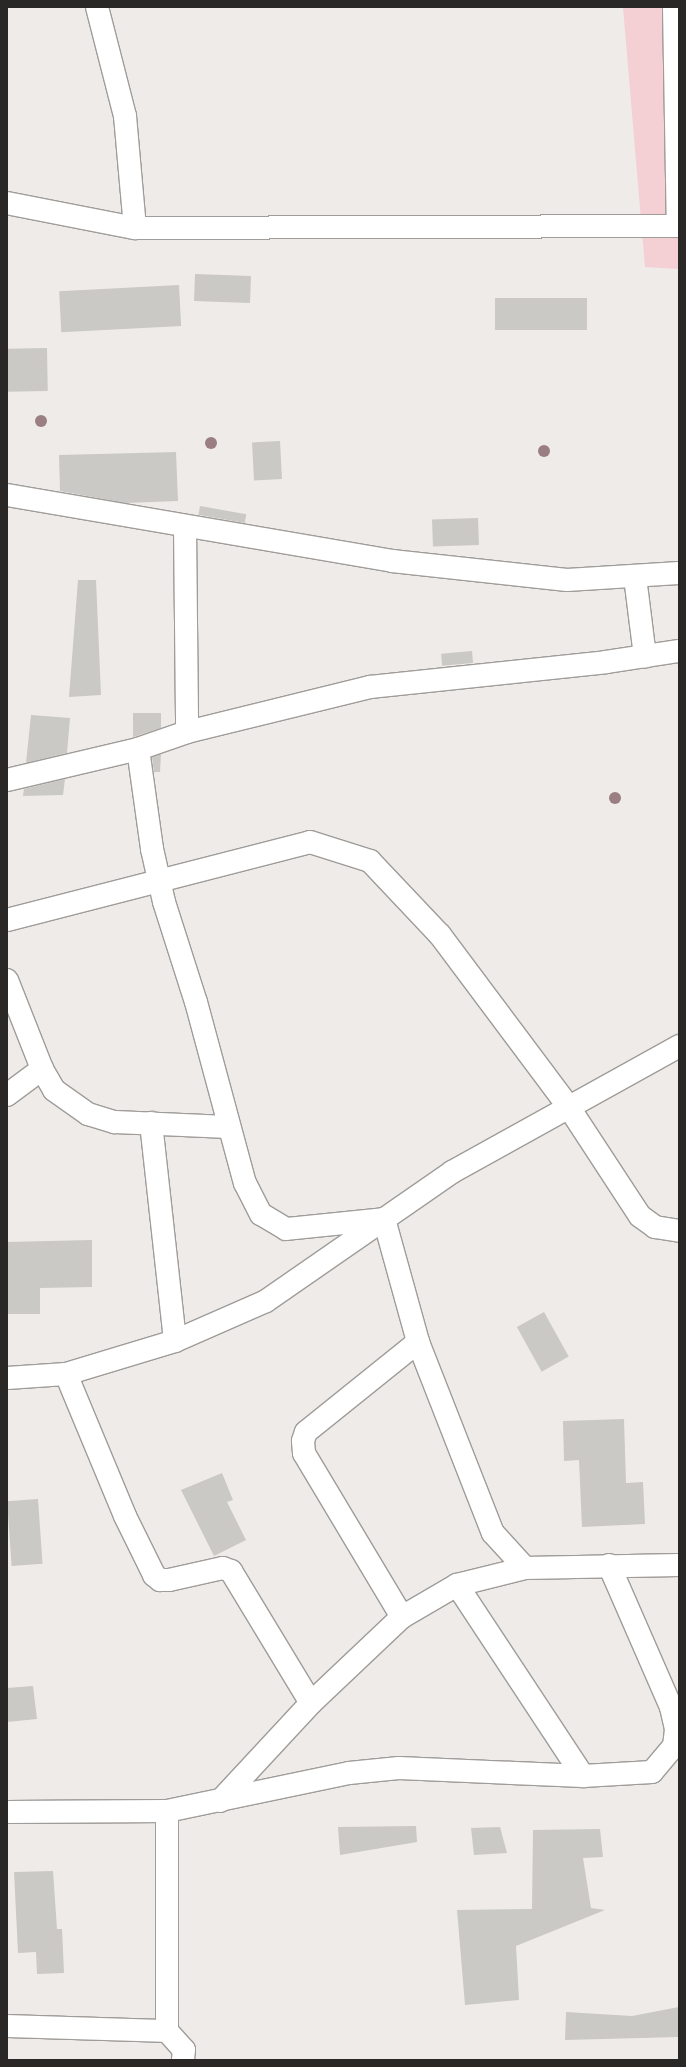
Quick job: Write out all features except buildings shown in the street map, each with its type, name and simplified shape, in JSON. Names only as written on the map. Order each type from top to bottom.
[{"type":"street","points":[[97,7],[125,116],[135,228]]},
{"type":"street","points":[[7,203],[135,228],[678,226],[674,7]]},
{"type":"street","points":[[7,495],[400,562],[567,580],[635,577],[679,573]]},
{"type":"street","points":[[186,526],[187,732]]},
{"type":"street","points":[[635,577],[645,656]]},
{"type":"street","points":[[7,780],[138,749],[187,732],[370,687],[679,651]]},
{"type":"street","points":[[138,749],[159,880],[196,1002],[228,1127],[245,1183],[261,1214],[286,1229],[384,1219]]},
{"type":"street","points":[[7,920],[310,842],[370,861],[440,935],[568,1106],[640,1216],[655,1227],[679,1231]]},
{"type":"street","points":[[7,980],[42,1069],[54,1090],[88,1114],[115,1122],[228,1127]]},
{"type":"street","points":[[7,1378],[66,1374],[175,1341],[266,1301],[452,1172],[568,1106],[679,1046]]},
{"type":"street","points":[[7,1095],[42,1069]]},
{"type":"street","points":[[151,1123],[175,1341]]},
{"type":"street","points":[[384,1219],[418,1342],[493,1533],[525,1568]]},
{"type":"street","points":[[402,1617],[304,1453],[303,1441],[306,1432],[418,1342]]},
{"type":"street","points":[[66,1374],[125,1516],[154,1575],[160,1580],[169,1580],[223,1568],[231,1571],[311,1703]]},
{"type":"street","points":[[7,1812],[167,1811],[349,1773],[399,1768],[583,1776],[652,1772],[674,1746],[676,1729],[671,1707],[609,1565]]},
{"type":"street","points":[[220,1801],[311,1703],[402,1617],[457,1585],[525,1568],[609,1565],[679,1565]]},
{"type":"street","points":[[457,1585],[583,1776]]},
{"type":"street","points":[[167,1811],[167,2031],[184,2050],[183,2060]]},
{"type":"street","points":[[7,2026],[167,2031]]},
{"type":"shaded area","points":[[623,7],[679,7],[679,269],[645,267]]}]
